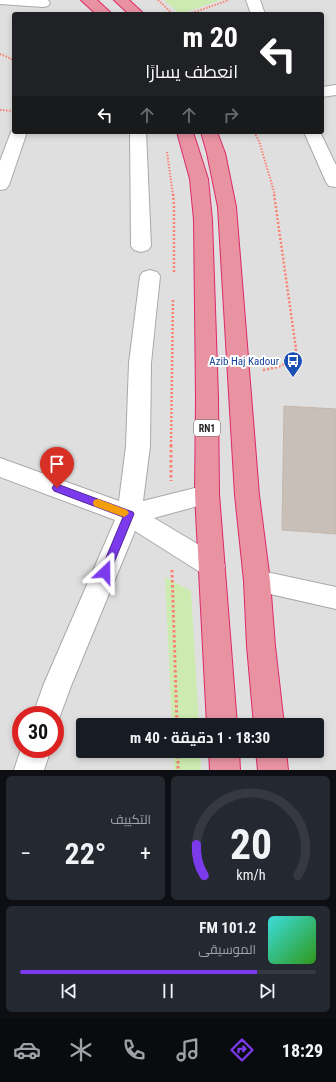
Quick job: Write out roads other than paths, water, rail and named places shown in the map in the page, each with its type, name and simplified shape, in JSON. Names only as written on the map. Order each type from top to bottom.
[{"type":"highway","points":[[88,0],[103,12]]},
{"type":"highway","points":[[121,0],[135,12]]},
{"type":"highway","name":"RN1","points":[[186,134],[199,179],[202,220],[207,397],[207,494],[222,718]]},
{"type":"highway","points":[[210,134],[216,153],[227,207],[247,495],[257,581],[261,646],[268,718]]},
{"type":"highway","points":[[224,758],[225,770]]},
{"type":"highway","points":[[272,758],[273,770]]},
{"type":"street","points":[[0,0],[43,3]]},
{"type":"street","points":[[253,0],[257,12]]},
{"type":"street","points":[[324,92],[336,90]]},
{"type":"street","points":[[0,186],[18,134]]},
{"type":"street","points":[[138,134],[141,246]]},
{"type":"street","points":[[313,134],[335,182]]},
{"type":"street","points":[[50,706],[57,686],[129,514],[138,446],[140,363],[150,276]]},
{"type":"street","points":[[0,467],[129,514],[212,566]]},
{"type":"street","points":[[129,514],[207,494]]},
{"type":"street","points":[[257,581],[336,598]]},
{"type":"street","points":[[29,770],[33,758]]},
{"type":"place","name":"Azib Haj Kadour","points":[[293,378]]}]
